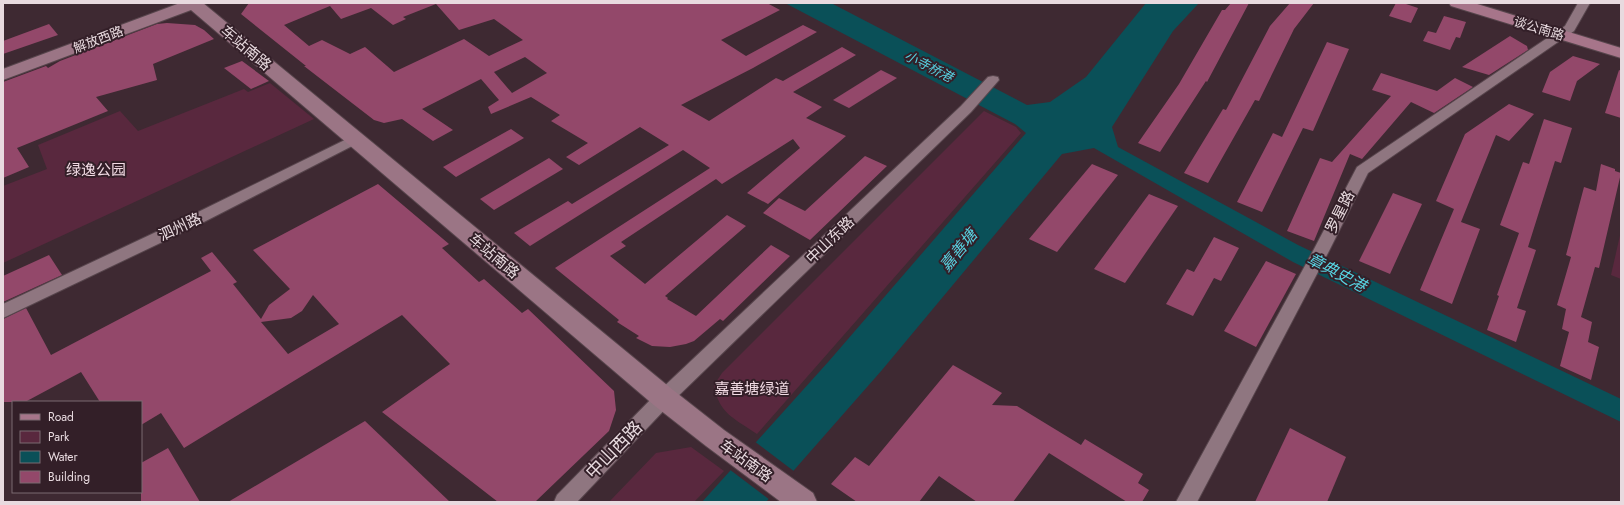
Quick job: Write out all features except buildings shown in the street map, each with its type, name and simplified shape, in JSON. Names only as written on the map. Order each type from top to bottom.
[{"type":"main road","name":"谈公南路","points":[[1457,3],[1621,44]]},
{"type":"main road","name":"谈公南路","points":[[1483,3],[1566,31],[1621,53]]},
{"type":"street","name":"解放西路","points":[[3,67],[189,3]]},
{"type":"street","name":"解放西路","points":[[3,75],[189,3]]},
{"type":"street","name":"车站南路","points":[[189,3],[355,139],[664,398],[715,438],[803,502]]},
{"type":"street","name":"罗星路","points":[[1186,502],[1308,276],[1362,170],[1566,31],[1584,3]]},
{"type":"street","name":"中山东路","points":[[664,398],[966,109],[993,80]]},
{"type":"street","name":"泗州路","points":[[3,311],[193,221],[355,139]]},
{"type":"street","name":"中山西路","points":[[564,502],[664,398]]},
{"type":"green space","name":"绿逸公园","points":[[270,83],[314,119],[3,263],[3,186],[47,169],[38,145],[120,111],[138,131],[244,89],[248,92]]},
{"type":"green space","name":"嘉善塘绿道","points":[[984,111],[1016,127],[1021,133],[757,434],[735,419],[724,409],[716,395],[714,385],[722,373]]},
{"type":"green space","points":[[1621,231],[1621,279],[1611,275]]},
{"type":"green space","points":[[691,447],[724,471],[694,502],[609,502],[656,453]]},
{"type":"water","points":[[785,3],[831,3],[1027,105],[1050,102],[1086,77],[1146,3],[1199,3],[1173,31],[1112,127],[1118,147],[1298,245],[1621,399],[1621,422],[1293,262],[1094,148],[1062,154],[882,370],[766,502],[702,502],[829,361],[1026,133],[1015,124]]},
{"type":"pier","points":[[754,441],[795,472],[770,500],[729,469]]},
{"type":"water label","name":"小寺桥港","points":[[929,66]]},
{"type":"water label","name":"嘉善塘","points":[[958,250]]},
{"type":"water label","name":"章典史港","points":[[1337,272]]}]
